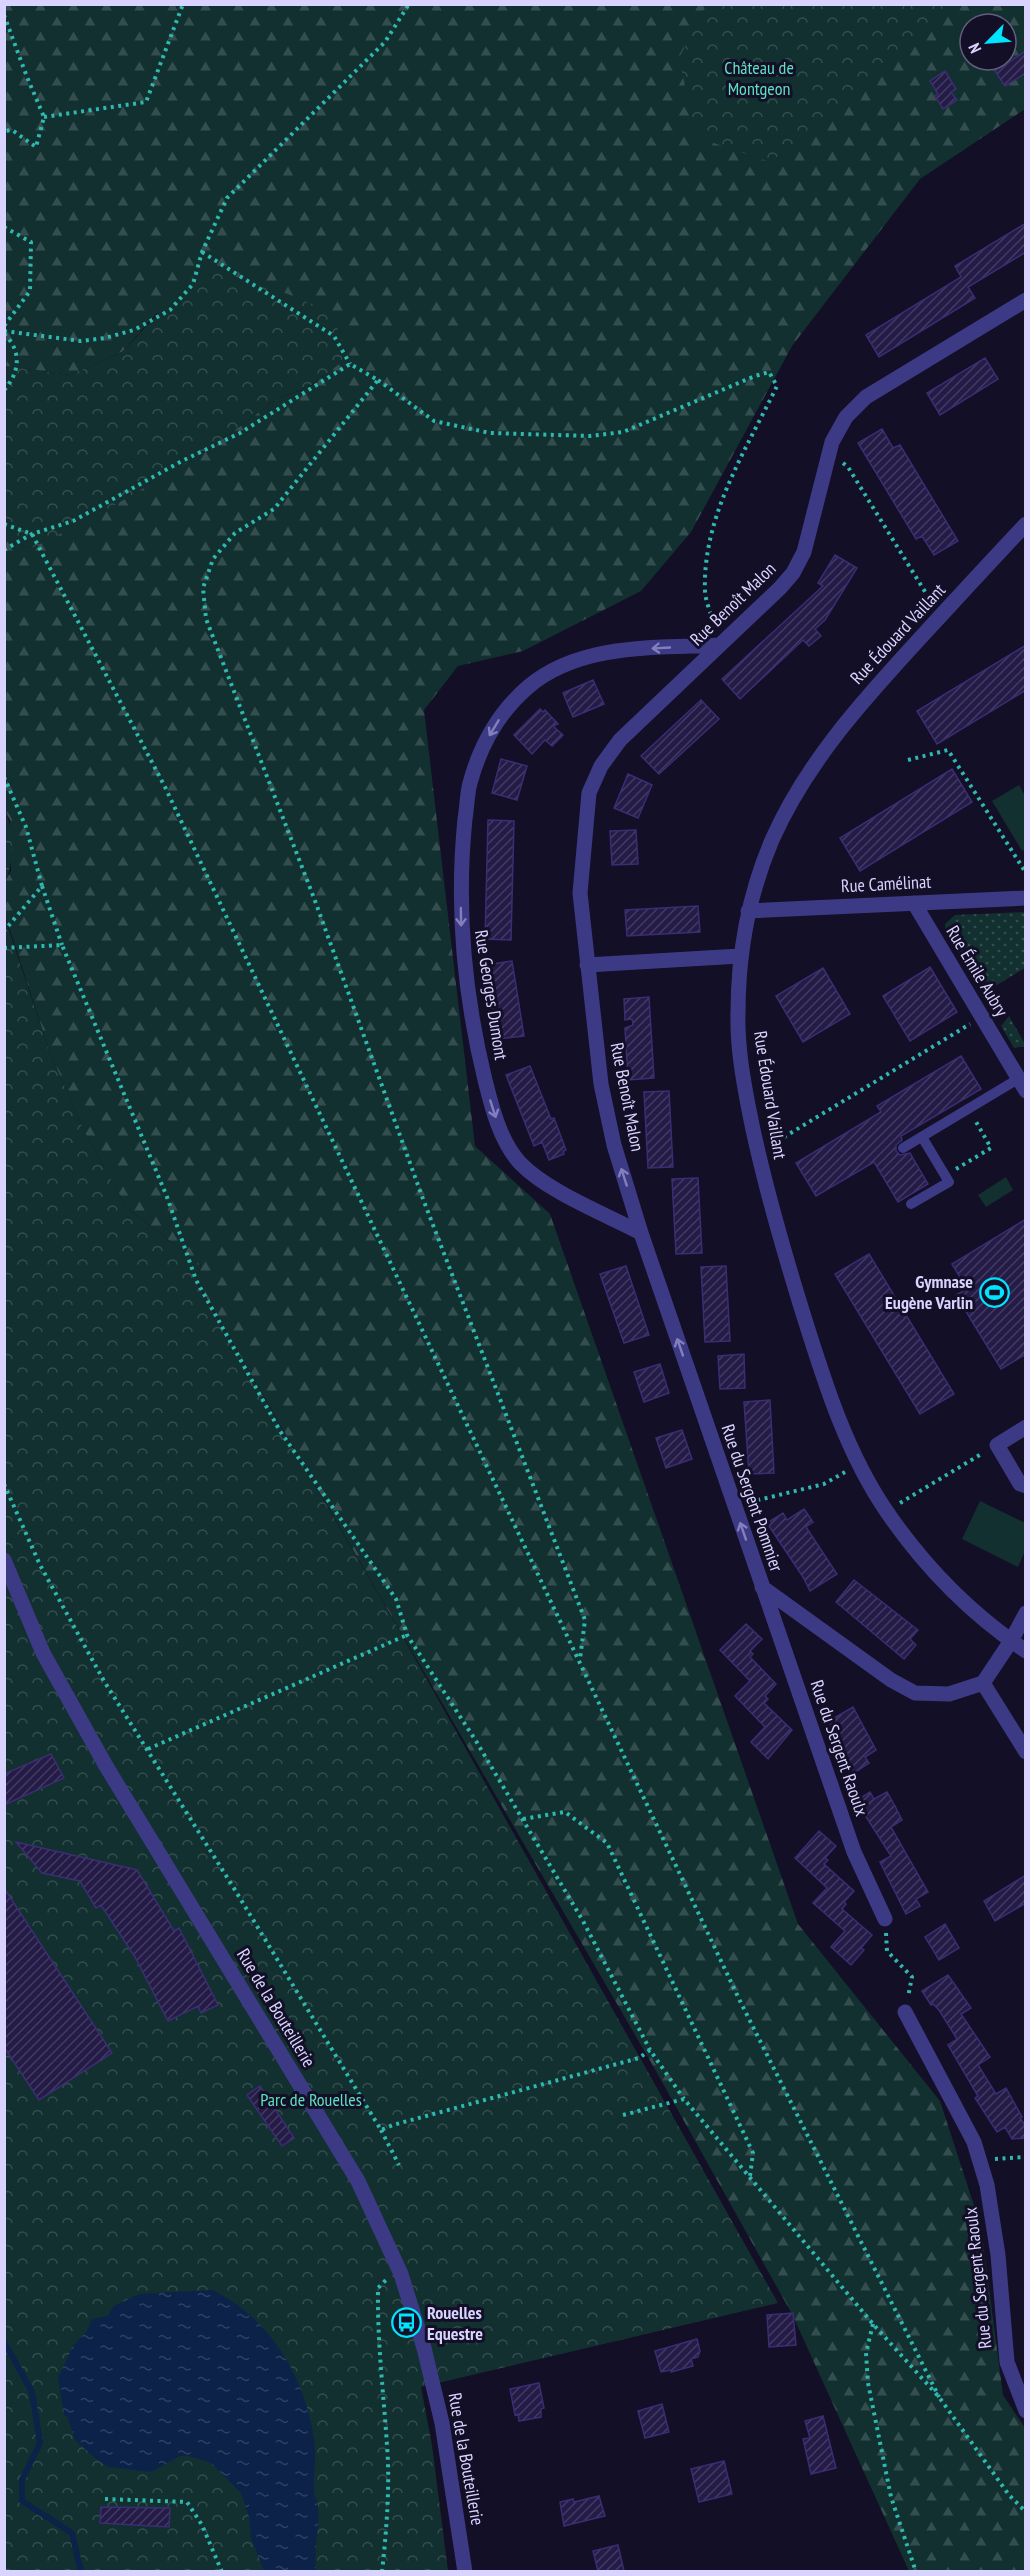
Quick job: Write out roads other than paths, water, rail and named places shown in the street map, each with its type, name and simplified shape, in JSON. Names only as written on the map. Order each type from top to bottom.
[{"type":"street","name":"Rue Benoît Malon","points":[[641,1233],[614,1145],[602,1084],[587,965],[580,893],[589,793],[601,766],[620,740],[793,573],[804,552],[829,452],[846,417],[866,397],[1026,300]]},
{"type":"street","name":"Rue Édouard Vaillant","points":[[1026,524],[866,697],[818,758],[773,839],[748,910],[740,956],[737,1016],[744,1081],[758,1153],[782,1247],[818,1360],[859,1464],[886,1511],[929,1566],[982,1618],[1026,1651]]},
{"type":"street","name":"Rue Georges Dumont","points":[[641,1233],[543,1182],[519,1162],[501,1134],[478,1051],[465,975],[460,920],[461,859],[469,785],[480,751],[501,716],[529,687],[557,668],[589,657],[630,650],[720,645]]},
{"type":"street","name":"Rue Camélinat","points":[[748,910],[1026,898]]},
{"type":"street","name":"Rue Émile Aubry","points":[[914,903],[1022,1085]]},
{"type":"street","points":[[587,965],[740,956]]},
{"type":"street","name":"Rue du Sergent Pommier","points":[[641,1233],[762,1587],[891,1680],[915,1693],[949,1694],[983,1683]]},
{"type":"street","points":[[1026,1427],[997,1445],[1020,1484],[1026,1486]]},
{"type":"street","name":"Rue de la Bouteillerie","points":[[4,1560],[49,1663],[106,1766],[358,2181],[400,2274],[424,2348],[442,2424],[465,2571]]},
{"type":"street","name":"Rue du Sergent Raoulx","points":[[762,1587],[854,1852],[885,1919]]},
{"type":"street","points":[[1026,1613],[1011,1641],[983,1683],[1026,1752]]},
{"type":"street","name":"Rue du Sergent Raoulx","points":[[905,2012],[974,2142],[987,2185],[998,2255],[1007,2362],[1026,2411]]},
{"type":"lane","points":[[903,1148],[968,1110],[1022,1085]]},
{"type":"lane","points":[[911,1204],[948,1182],[922,1137]]},
{"type":"water","points":[[212,2290],[253,2317],[269,2335],[284,2355],[305,2400],[315,2448],[314,2490],[318,2506],[316,2571],[264,2571],[251,2538],[249,2517],[241,2493],[211,2463],[189,2456],[180,2456],[151,2472],[109,2467],[97,2460],[75,2440],[68,2418],[64,2415],[58,2378],[73,2346],[87,2331],[92,2319],[107,2316],[114,2306],[139,2294]]},
{"type":"waterway","points":[[4,2342],[32,2392],[40,2443],[22,2480],[22,2501],[72,2533],[81,2572]]},
{"type":"place","name":"Gymnase Eugène Varlin","points":[[994,1292]]},
{"type":"place","name":"Rouelles Equestre","points":[[406,2323]]},
{"type":"park label","name":"Château de Montgeon","points":[[759,78]]},
{"type":"park label","name":"Parc de Rouelles","points":[[311,2100]]}]
